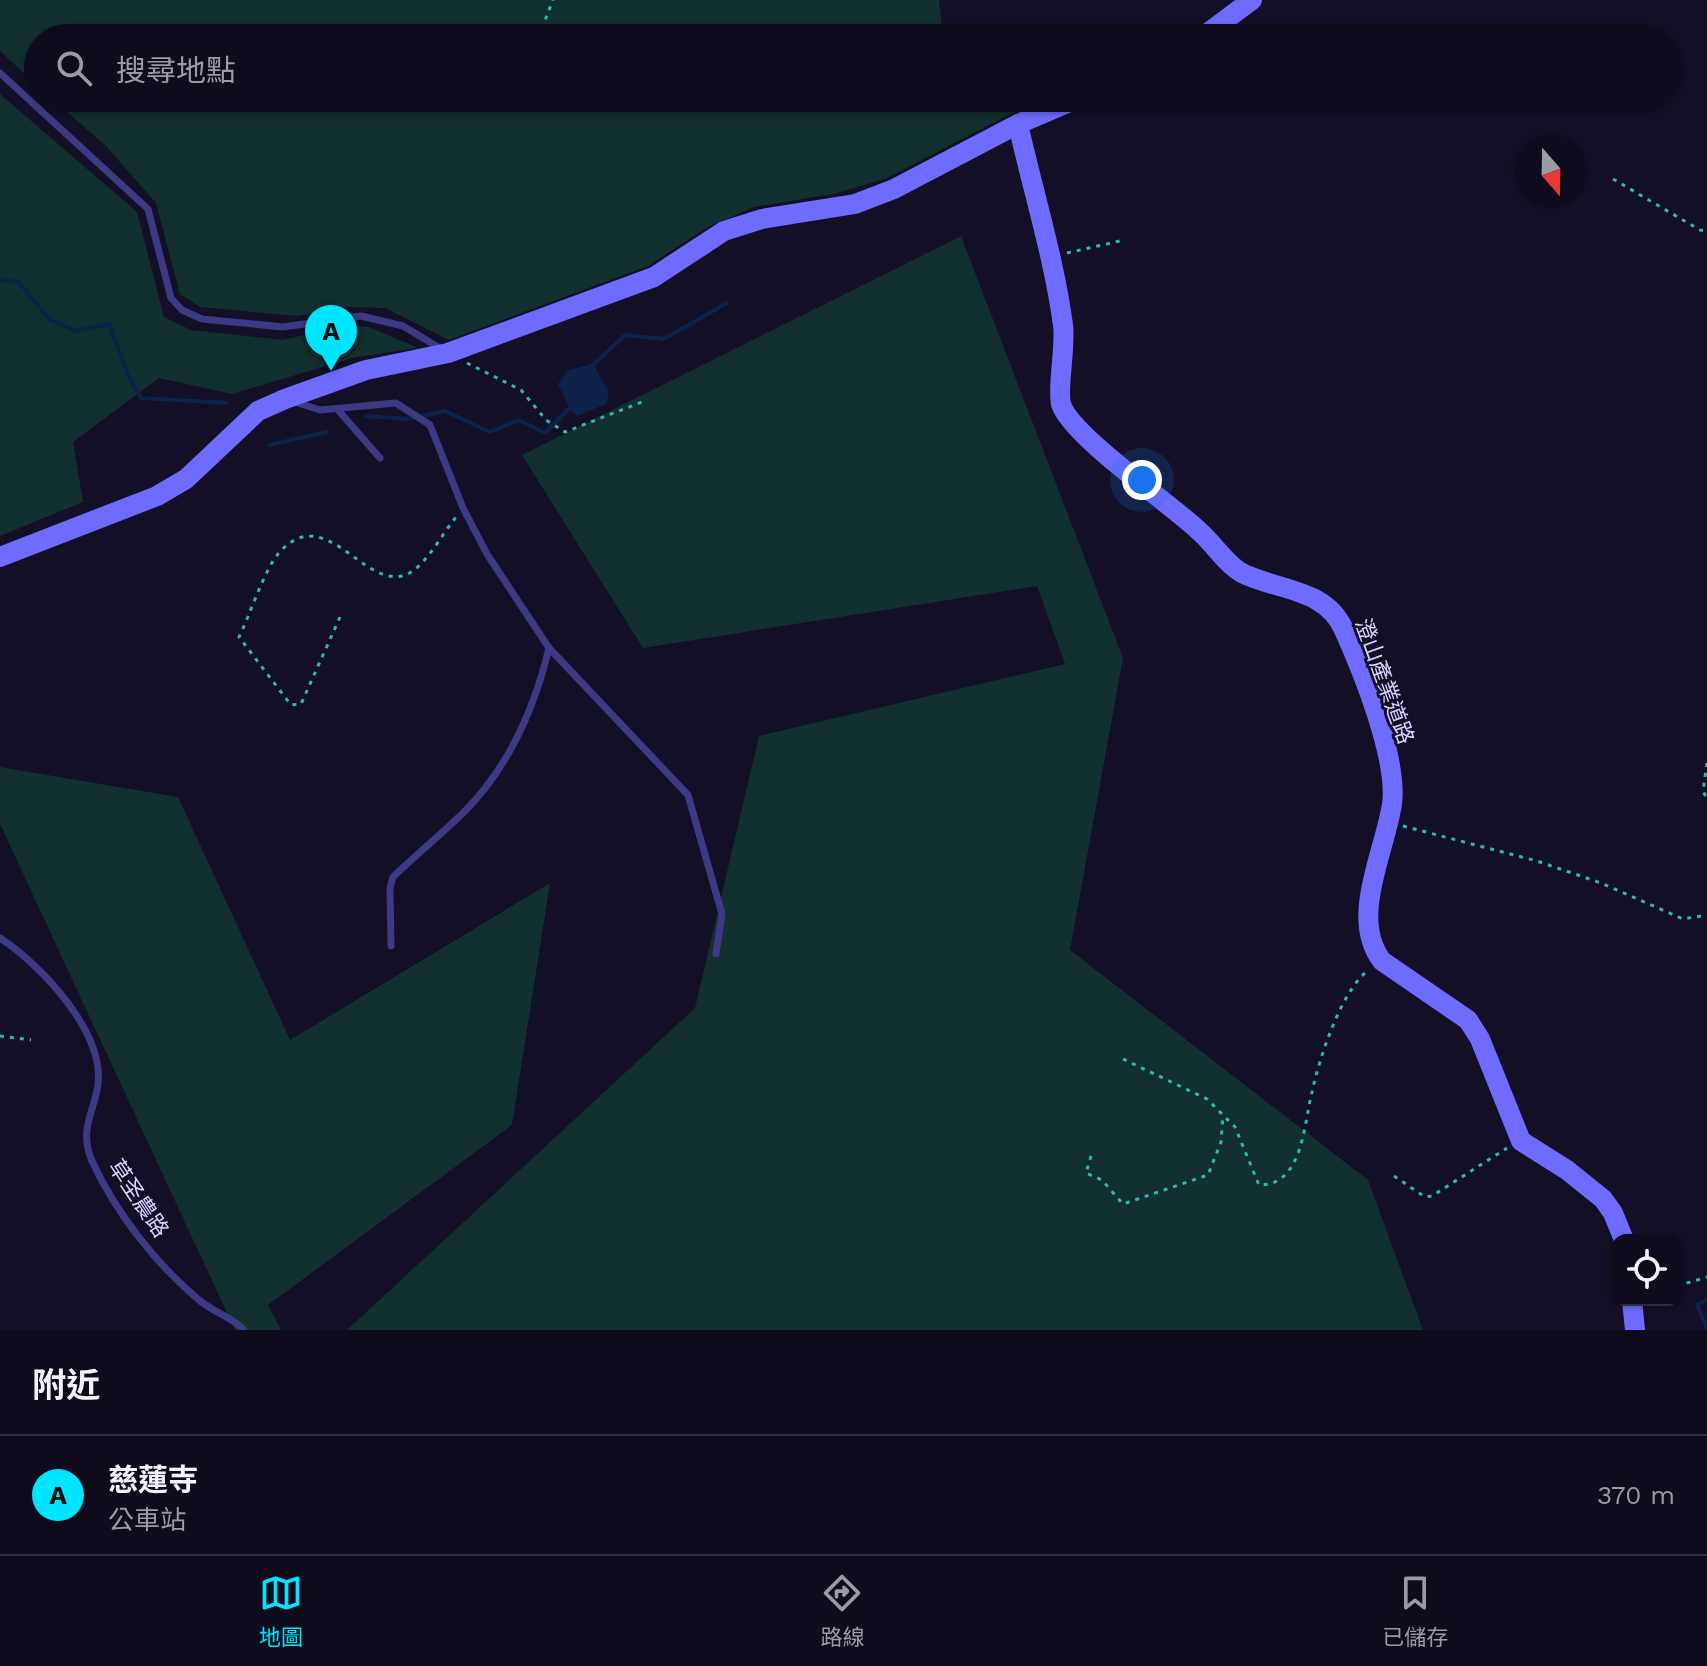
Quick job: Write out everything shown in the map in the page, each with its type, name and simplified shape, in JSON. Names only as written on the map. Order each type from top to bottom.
[{"type":"street","points":[[1220,24],[1252,0]]},
{"type":"street","points":[[0,557],[157,496],[186,479],[258,411],[285,399],[366,370],[448,353],[654,277],[724,231],[762,219],[855,204],[894,189],[1046,112]]},
{"type":"street","name":"澄山產業道路","points":[[1018,124],[1064,327],[1061,404],[1079,430],[1098,449],[1189,522],[1240,572],[1310,595],[1331,609],[1343,627],[1364,682],[1393,781],[1389,822],[1367,928],[1374,950],[1382,961]]},
{"type":"street","points":[[1382,961],[1468,1020],[1480,1039],[1521,1141],[1596,1193],[1613,1213],[1622,1234]]},
{"type":"street","points":[[1633,1306],[1635,1330]]},
{"type":"lane","points":[[0,73],[24,95]]},
{"type":"lane","points":[[42,112],[148,209],[171,298],[193,316],[283,327],[361,316],[403,326],[448,353]]},
{"type":"lane","points":[[285,399],[320,410],[396,403],[430,425],[463,508],[487,554],[549,648],[688,795],[722,914],[716,954]]},
{"type":"lane","points":[[338,410],[380,458]]},
{"type":"lane","points":[[391,946],[390,888],[393,877],[467,809],[505,758],[538,693],[549,648]]},
{"type":"lane","name":"草圣農路","points":[[0,938],[44,973],[85,1029],[98,1084],[87,1131],[91,1159],[135,1233],[201,1302],[244,1330]]},
{"type":"path","points":[[544,24],[553,0]]},
{"type":"path","points":[[1613,179],[1700,230],[1707,231]]},
{"type":"path","points":[[1048,257],[1124,240]]},
{"type":"path","points":[[448,353],[521,390],[546,420],[565,432],[642,402]]},
{"type":"path","points":[[340,617],[301,704],[291,705],[239,637],[278,555],[293,543],[310,537],[324,538],[342,546],[383,578],[395,578],[414,570],[463,508]]},
{"type":"path","points":[[1707,763],[1703,791],[1707,799]]},
{"type":"path","points":[[1389,822],[1537,861],[1601,883],[1683,919],[1707,915]]},
{"type":"path","points":[[1123,1059],[1207,1099],[1235,1127],[1259,1185],[1268,1185],[1284,1177],[1301,1148],[1312,1091],[1348,991],[1382,961]]},
{"type":"path","points":[[0,1036],[31,1040]]},
{"type":"path","points":[[1091,1156],[1086,1173],[1102,1180],[1123,1204],[1154,1196],[1208,1175],[1221,1142],[1223,1115]]},
{"type":"path","points":[[1394,1176],[1425,1197],[1432,1196],[1521,1141]]},
{"type":"path","points":[[1683,1284],[1707,1277]]},
{"type":"green space","points":[[0,0],[939,0],[942,24],[24,24],[24,73],[0,51]]},
{"type":"green space","points":[[0,94],[137,212],[164,317],[191,330],[283,340],[338,327],[369,327],[418,348],[356,357],[232,394],[159,378],[73,442],[83,502],[0,536]]},
{"type":"green space","points":[[67,112],[1014,112],[885,179],[833,194],[754,207],[708,227],[648,266],[449,340],[385,308],[348,307],[298,316],[200,307],[180,294],[156,203],[106,146]]},
{"type":"green space","points":[[961,236],[1123,658],[1070,950],[1368,1180],[1423,1330],[347,1330],[695,1008],[759,736],[1065,664],[1037,586],[643,648],[522,455]]},
{"type":"green space","points":[[0,767],[178,797],[290,1040],[550,883],[512,1125],[268,1305],[281,1330],[235,1330],[0,824]]},
{"type":"water","points":[[593,364],[609,392],[606,404],[577,416],[570,410],[558,384],[568,370]]},
{"type":"waterway","points":[[0,280],[19,282],[49,319],[76,331],[109,324],[129,377],[141,398],[227,403]]},
{"type":"waterway","points":[[592,366],[625,335],[664,339],[727,303]]},
{"type":"waterway","points":[[366,416],[408,419],[445,411],[490,432],[519,420],[545,433],[572,406]]},
{"type":"waterway","points":[[269,445],[327,432]]},
{"type":"waterway","points":[[1707,1300],[1697,1305],[1707,1328]]},
{"type":"place","name":"慈蓮寺","points":[[331,371]]}]
